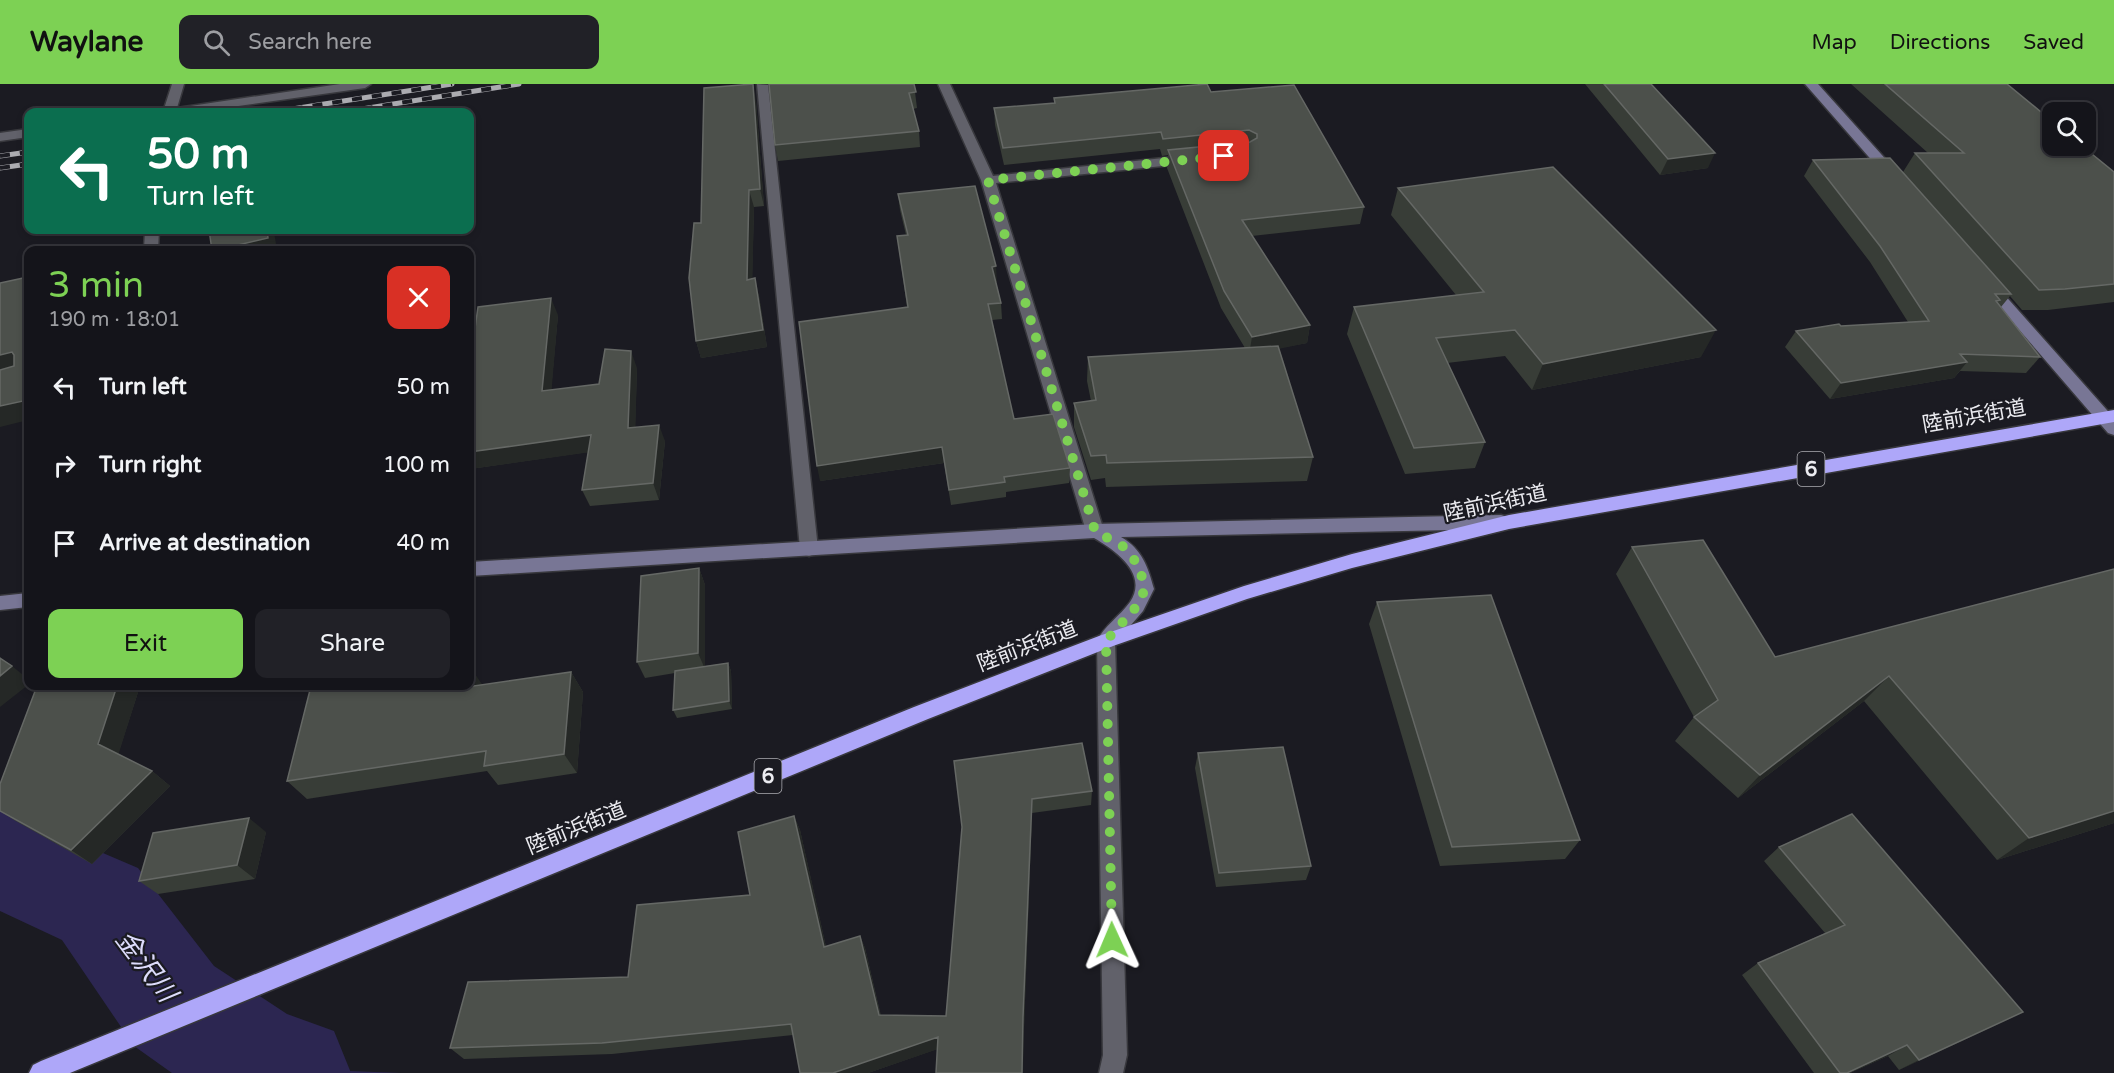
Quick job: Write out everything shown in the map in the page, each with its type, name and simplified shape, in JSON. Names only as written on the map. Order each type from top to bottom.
[{"type":"highway","name":"陸前浜街道","points":[[41,1073],[921,713],[1106,641],[1244,593],[1341,564],[1509,522],[2110,421]]},
{"type":"street","points":[[170,108],[178,84]]},
{"type":"street","points":[[201,108],[365,84]]},
{"type":"street","points":[[944,84],[988,180],[1095,531],[1124,547],[1139,566],[1145,589],[1137,606],[1106,641],[1115,1055],[1111,1073]]},
{"type":"street","points":[[1811,84],[1901,185]]},
{"type":"street","points":[[762,85],[809,549]]},
{"type":"street","points":[[0,137],[24,134]]},
{"type":"street","points":[[988,180],[1200,158]]},
{"type":"street","points":[[1979,274],[2110,421]]},
{"type":"street","points":[[474,568],[1095,531],[1509,522]]},
{"type":"street","points":[[0,603],[24,600]]},
{"type":"water","points":[[0,842],[43,866],[105,892],[132,917],[163,963],[129,976],[102,929],[80,912],[21,891],[0,879]]},
{"type":"water","points":[[245,1043],[300,1063],[349,1071],[401,1073],[226,1073],[198,1063]]},
{"type":"building","points":[[753,84],[760,189],[749,190],[747,280],[755,278],[763,330],[696,341],[689,278],[694,223],[701,223],[704,88]]},
{"type":"building","points":[[769,84],[914,84],[916,92],[909,93],[919,131],[775,145]]},
{"type":"building","points":[[1207,84],[1211,92],[1294,85],[1364,207],[1242,220],[1310,325],[1252,337],[1224,291],[1168,150],[1250,142],[1257,138],[1257,134],[1249,130],[1163,139],[1161,132],[1003,148],[994,108],[1055,103],[1054,98]]},
{"type":"building","points":[[1604,84],[1651,84],[1715,153],[1668,159]]},
{"type":"building","points":[[1885,84],[2007,84],[2042,113],[2042,156],[2094,156],[2114,172],[2114,284],[2039,290],[1915,153],[1964,153]]},
{"type":"building","points":[[1890,158],[2011,294],[1995,294],[2000,300],[1996,301],[2040,357],[1960,354],[1967,362],[1841,383],[1796,331],[1839,324],[1841,326],[1929,321],[1880,246],[1813,160]]},
{"type":"building","points":[[1553,167],[1716,330],[1543,364],[1515,330],[1436,338],[1485,442],[1414,448],[1354,307],[1484,292],[1398,188]]},
{"type":"building","points":[[975,186],[996,266],[992,267],[1001,303],[988,304],[1014,419],[1053,414],[1070,468],[1004,477],[1005,482],[949,490],[942,447],[817,466],[799,322],[908,307],[897,236],[908,235],[898,194]]},
{"type":"building","points":[[210,234],[268,234],[268,238],[234,246],[211,246]]},
{"type":"building","points":[[24,278],[24,401],[0,406],[0,370],[14,366],[14,355],[12,352],[0,355],[0,283]]},
{"type":"building","points":[[551,298],[542,391],[599,384],[605,349],[631,351],[628,428],[659,425],[653,483],[582,490],[591,435],[474,451],[474,336],[478,307]]},
{"type":"building","points":[[1278,346],[1313,457],[1107,463],[1106,455],[1091,456],[1074,403],[1096,400],[1088,357]]},
{"type":"building","points":[[1703,540],[1775,657],[2114,569],[2114,811],[2029,838],[1889,676],[1760,775],[1694,717],[1718,700],[1632,547]]},
{"type":"building","points":[[699,568],[698,653],[637,662],[641,576]]},
{"type":"building","points":[[1491,595],[1580,840],[1452,847],[1377,602]]},
{"type":"building","points":[[0,658],[12,666],[0,676]]},
{"type":"building","points":[[728,663],[729,701],[673,710],[675,671]]},
{"type":"building","points":[[571,672],[564,754],[484,766],[486,751],[287,781],[310,690],[474,690],[474,686]]},
{"type":"building","points":[[35,690],[116,690],[98,744],[152,771],[71,850],[0,811],[0,784]]},
{"type":"building","points":[[1082,743],[1092,791],[1032,799],[1022,1073],[936,1073],[938,1037],[833,1073],[800,1073],[791,1024],[602,1043],[450,1048],[468,982],[628,977],[637,905],[750,895],[738,832],[794,816],[824,947],[860,936],[879,1015],[946,1016],[962,827],[954,761]]},
{"type":"building","points":[[1283,747],[1311,866],[1219,873],[1198,753]]},
{"type":"building","points":[[1852,814],[2023,1012],[1919,1060],[1907,1045],[1847,1073],[1840,1073],[1758,963],[1845,925],[1779,847]]},
{"type":"building","points":[[249,818],[237,865],[139,881],[153,833]]},
{"type":"waterway","name":"金沢川","points":[[0,858],[100,904],[174,1006],[269,1071],[292,1073]]},
{"type":"railway","points":[[299,108],[452,84]]},
{"type":"railway","points":[[368,108],[519,84]]},
{"type":"railway","points":[[0,156],[24,153]]},
{"type":"railway","points":[[0,168],[24,165]]},
{"type":"route","points":[[1112,940],[1106,641],[1137,606],[1145,589],[1139,566],[1124,547],[1095,531],[988,180],[1224,156]]}]
